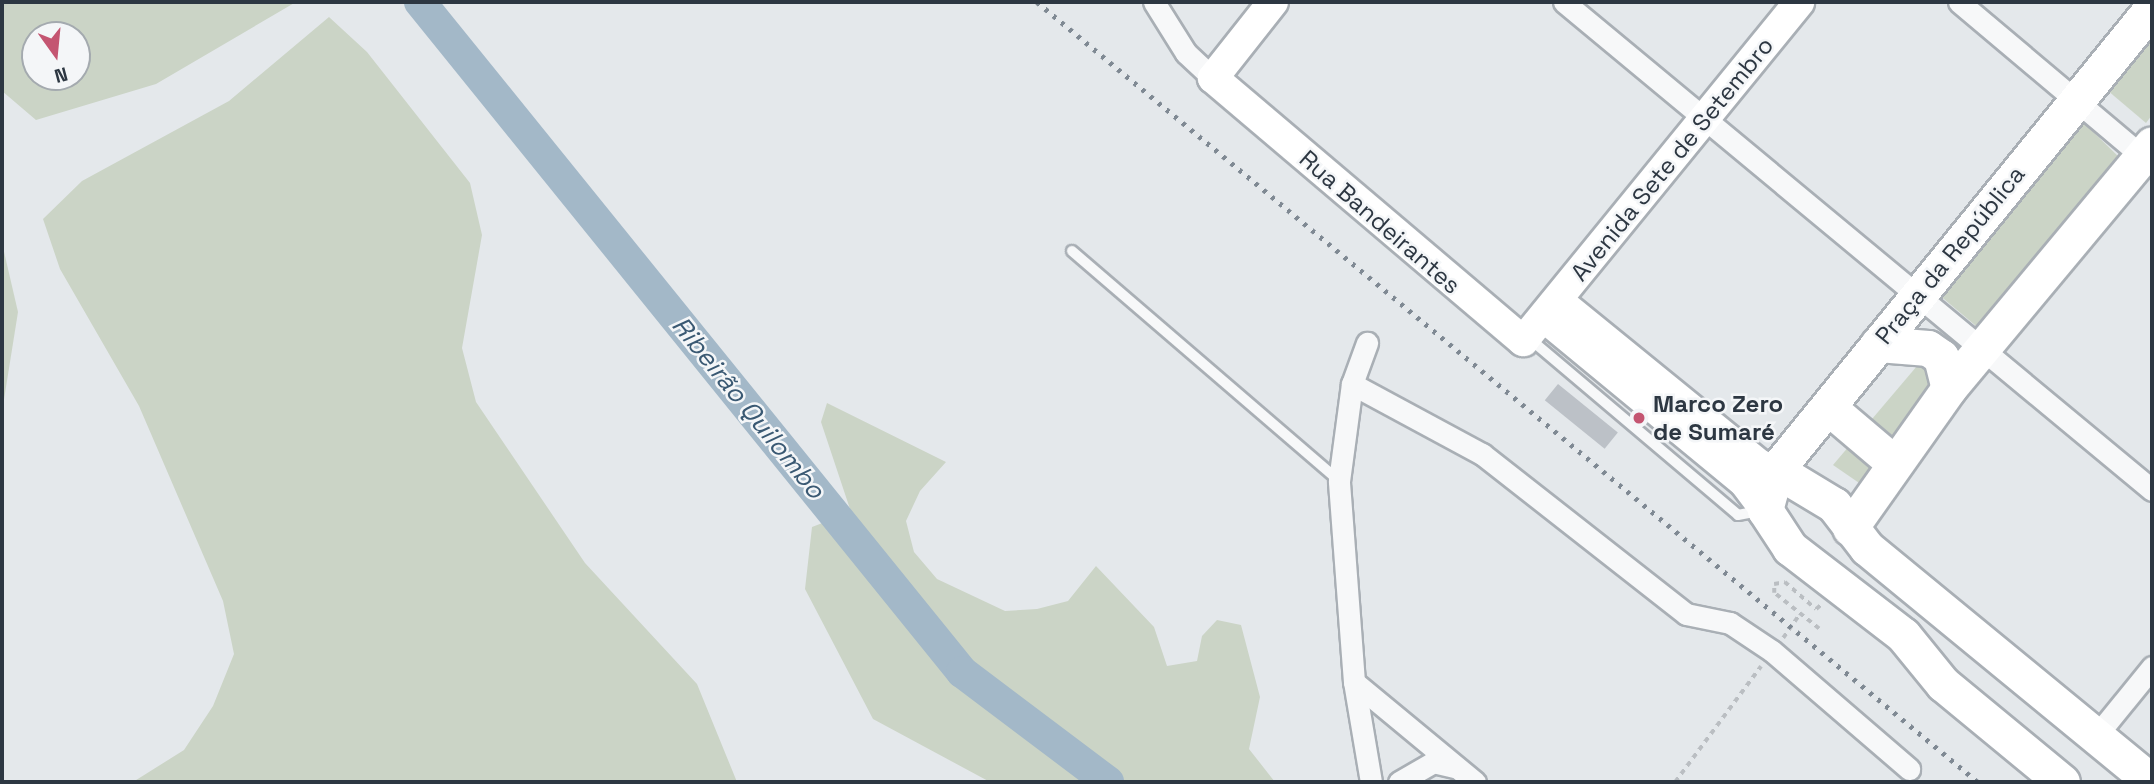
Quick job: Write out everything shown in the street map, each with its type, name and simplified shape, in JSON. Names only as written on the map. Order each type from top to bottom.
[{"type":"main road","name":"Praça da República","points":[[1765,510],[1776,470],[2076,98],[2152,8]]},
{"type":"main road","points":[[1850,528],[1949,388],[2149,155]]},
{"type":"main road","points":[[1878,344],[1901,341],[1928,348],[1941,357],[1949,388]]},
{"type":"main road","points":[[1828,407],[1894,463]]},
{"type":"main road","points":[[1776,470],[1833,505],[1850,528],[2040,694],[2152,782]]},
{"type":"main road","points":[[1765,510],[1790,548],[1903,635],[1943,684],[2062,782]]},
{"type":"main road","points":[[2019,744],[1991,706],[1991,695],[2008,683],[2040,694]]},
{"type":"street","points":[[1154,2],[1186,53],[1213,78],[1273,2]]},
{"type":"street","points":[[1564,2],[1919,293],[1980,351],[2152,490]]},
{"type":"street","name":"Avenida Sete de Setembro","points":[[1545,319],[1703,118],[1800,2]]},
{"type":"street","points":[[1959,2],[2149,155]]},
{"type":"street","name":"Rua Bandeirantes","points":[[1213,78],[1517,340],[1545,319]]},
{"type":"street","points":[[1545,319],[1760,465],[1776,470]]},
{"type":"street","points":[[1545,319],[1744,482],[1765,510]]},
{"type":"street","points":[[1367,343],[1352,384],[1339,481],[1354,682],[1371,782]]},
{"type":"street","points":[[1352,384],[1482,454],[1686,614],[1730,623],[1772,651],[1909,769]]},
{"type":"street","points":[[2096,736],[2152,667]]},
{"type":"street","points":[[1354,682],[1475,782]]},
{"type":"street","points":[[1399,782],[1433,762],[1455,767]]},
{"type":"lane","points":[[1072,251],[1339,481]]},
{"type":"path","points":[[1819,629],[1774,593],[1778,579],[1816,609],[1826,600]]},
{"type":"path","points":[[1675,782],[1800,614]]},
{"type":"green space","points":[[2,2],[296,2],[156,84],[36,120],[2,91]]},
{"type":"green space","points":[[329,17],[367,52],[470,183],[482,235],[462,348],[476,402],[585,563],[697,684],[737,782],[133,782],[184,750],[213,706],[234,654],[223,601],[139,406],[60,269],[43,219],[82,181],[229,101]]},
{"type":"green space","points":[[2152,36],[2152,115],[2146,123],[2107,90]]},
{"type":"green space","points":[[2079,118],[2126,164],[1982,331],[1938,294]]},
{"type":"green space","points":[[2,243],[18,312],[2,412]]},
{"type":"green space","points":[[1917,366],[1937,367],[1944,377],[1865,487],[1833,465]]},
{"type":"green space","points":[[827,403],[946,462],[920,491],[906,521],[914,552],[937,579],[1005,611],[1037,609],[1068,601],[1096,566],[1154,627],[1167,666],[1197,661],[1202,636],[1217,620],[1241,625],[1260,697],[1249,749],[1275,782],[990,782],[873,719],[805,589],[812,527],[851,512],[821,422]]},
{"type":"building","points":[[1558,384],[1618,432],[1605,449],[1545,400]]},
{"type":"waterway","name":"Ribeirão Quilombo","points":[[420,2],[962,672],[1108,782]]},
{"type":"railway","points":[[1037,2],[1978,782]]},
{"type":"place","name":"Marco Zero de Sumaré","points":[[1639,418]]}]
